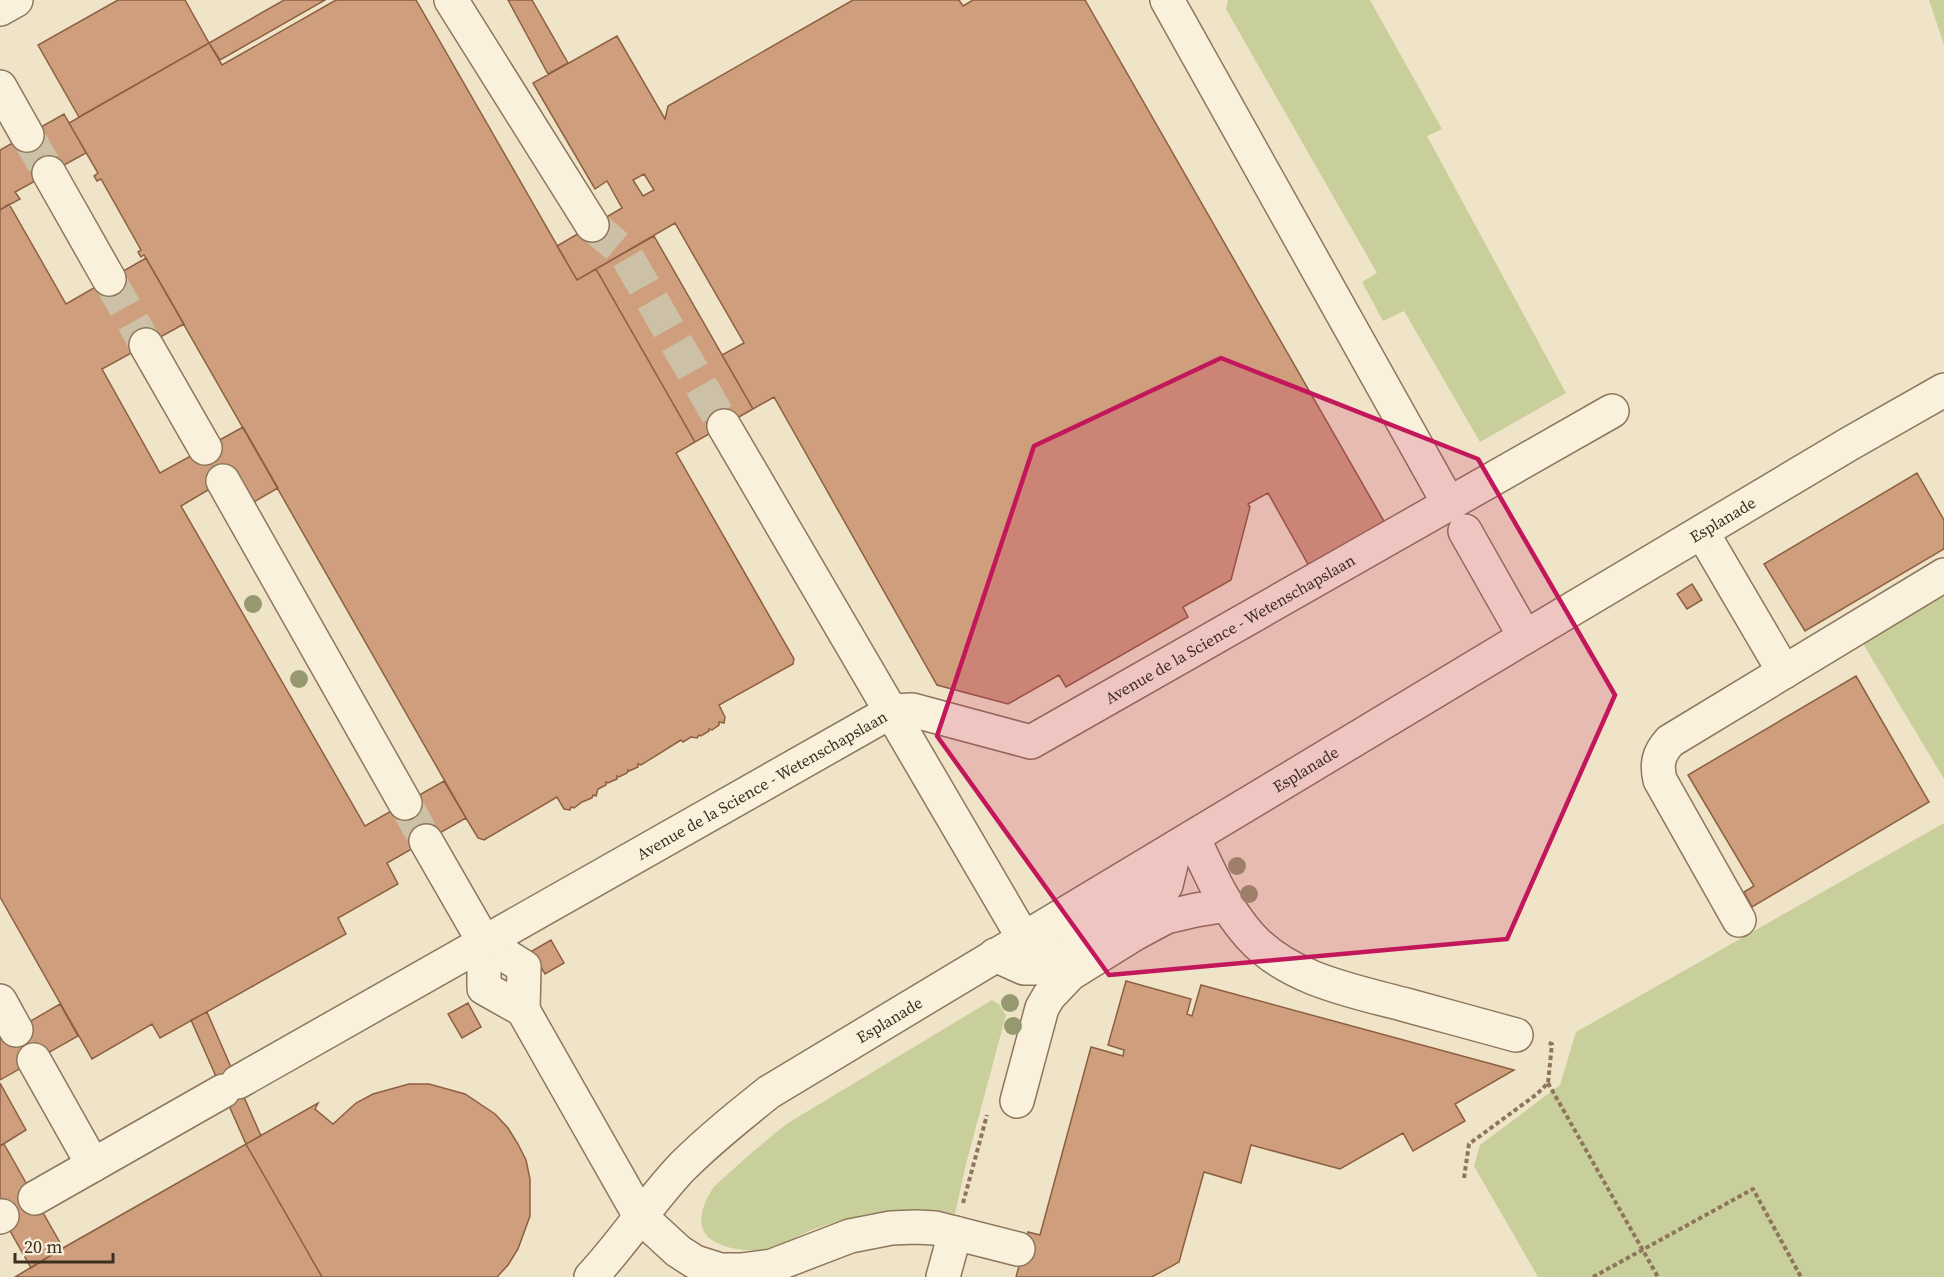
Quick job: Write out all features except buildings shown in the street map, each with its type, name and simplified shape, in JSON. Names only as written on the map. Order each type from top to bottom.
[{"type":"street","points":[[0,9],[16,0]]},
{"type":"street","points":[[451,0],[592,225]]},
{"type":"street","points":[[1167,0],[1525,637]]},
{"type":"street","points":[[0,87],[27,135]]},
{"type":"street","points":[[49,173],[109,279]]},
{"type":"street","points":[[146,345],[205,448]]},
{"type":"street","name":"Esplanade","points":[[591,1277],[681,1168],[722,1130],[769,1092],[1702,531],[1944,390]]},
{"type":"street","name":"Avenue de la Science - Wetenschapslaan","points":[[35,1198],[892,711],[912,710],[1032,742],[1457,517],[1612,411]]},
{"type":"street","points":[[724,426],[1024,939]]},
{"type":"street","points":[[223,481],[405,803]]},
{"type":"street","points":[[1702,531],[1784,672]]},
{"type":"street","points":[[1739,920],[1660,780],[1657,769],[1658,758],[1663,749],[1670,741],[1944,575]]},
{"type":"street","points":[[426,841],[484,942],[484,988],[523,1010],[640,1216],[678,1251],[695,1263],[726,1273],[772,1266],[850,1236],[916,1227],[955,1233],[1018,1249]]},
{"type":"street","points":[[1184,842],[1251,937],[1266,950],[1308,975],[1357,992],[1529,1038]]},
{"type":"street","points":[[995,955],[1031,969],[1093,934],[1163,891],[1184,842]]},
{"type":"street","points":[[1017,1101],[1042,1008],[1049,996],[1070,974],[1166,917],[1227,905]]},
{"type":"street","points":[[0,1001],[16,1030]]},
{"type":"street","points":[[34,1060],[93,1165]]},
{"type":"street","points":[[942,1277],[955,1233]]},
{"type":"path","points":[[1529,1038],[1552,1044],[1548,1083],[1658,1277]]},
{"type":"path","points":[[1464,1178],[1469,1144],[1537,1094],[1548,1083]]},
{"type":"path","points":[[967,1186],[993,1094],[1017,1101]]},
{"type":"path","points":[[1593,1277],[1753,1189],[1801,1277]]},
{"type":"highlighted area","points":[[1221,358],[1478,459],[1615,695],[1507,939],[1109,975],[937,736],[1034,446]]},
{"type":"green space","points":[[1228,0],[1370,0],[1442,129],[1427,136],[1566,393],[1480,442],[1404,311],[1383,321],[1362,282],[1377,273],[1226,9]]},
{"type":"green space","points":[[1929,0],[1944,0],[1944,45]]},
{"type":"green space","points":[[1944,594],[1944,779],[1862,642]]},
{"type":"green space","points":[[1944,823],[1944,1277],[1538,1277],[1474,1166],[1480,1145],[1560,1085],[1576,1032]]},
{"type":"green space","points":[[992,1000],[999,1004],[1006,1015],[955,1214],[918,1209],[865,1215],[812,1230],[778,1246],[764,1249],[732,1248],[709,1238],[701,1222],[705,1204],[712,1190],[773,1135],[788,1123]]},
{"type":"tunnel","points":[[27,135],[49,173]]},
{"type":"tunnel","points":[[592,225],[625,253],[724,426]]},
{"type":"tunnel","points":[[109,279],[146,345]]},
{"type":"tunnel","points":[[405,803],[426,841]]}]
